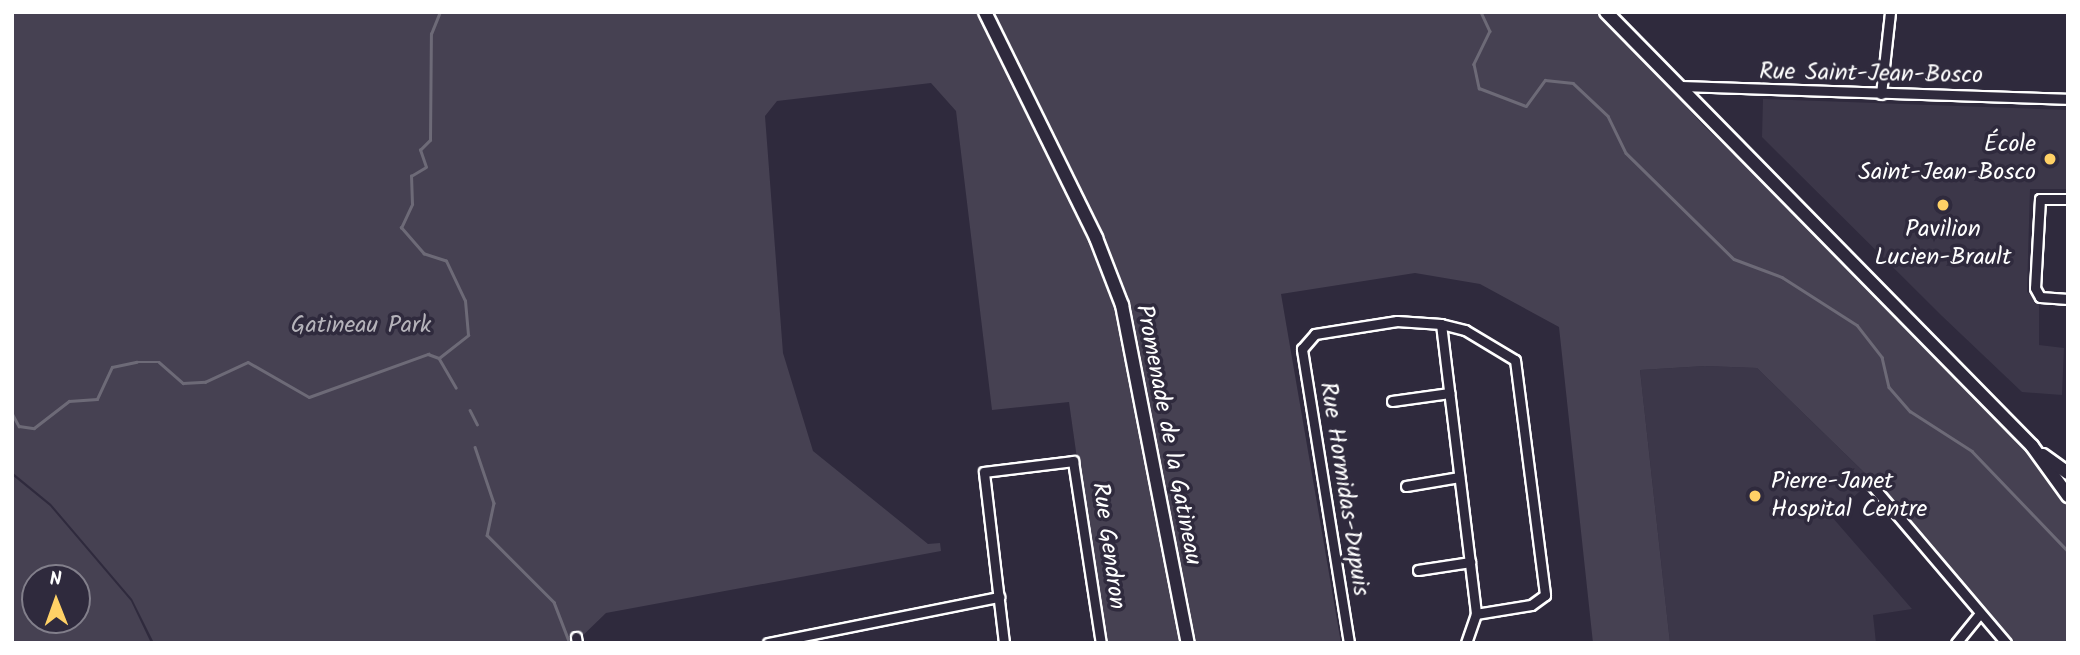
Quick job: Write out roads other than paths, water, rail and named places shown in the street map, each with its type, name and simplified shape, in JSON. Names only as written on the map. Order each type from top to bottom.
[{"type":"street","name":"Promenade de la Gatineau","points":[[985,12],[1096,238],[1122,305],[1188,643]]},
{"type":"street","points":[[1606,12],[1672,85],[2032,446],[2068,473]]},
{"type":"street","points":[[1881,94],[1890,12]]},
{"type":"street","name":"Rue Saint-Jean-Bosco","points":[[1672,85],[2068,99]]},
{"type":"street","points":[[2068,199],[2040,199],[2037,295],[2068,299]]},
{"type":"street","name":"Rue Hormidas-Dupuis","points":[[1349,643],[1305,341],[1397,321],[1441,324]]},
{"type":"street","points":[[1466,643],[1476,614],[1441,324],[1494,345],[1517,364],[1545,586],[1537,604],[1476,614]]},
{"type":"street","points":[[1392,401],[1449,393]]},
{"type":"street","points":[[2032,446],[2068,496]]},
{"type":"street","name":"Rue Gendron","points":[[999,597],[984,472],[1073,461],[1078,466],[1101,643]]},
{"type":"street","points":[[1406,485],[1460,477]]},
{"type":"street","points":[[1870,483],[2006,643]]},
{"type":"street","points":[[1418,570],[1470,562]]},
{"type":"street","points":[[768,643],[999,597],[1004,643]]},
{"type":"street","points":[[1956,643],[1980,613]]},
{"type":"waterway","points":[[439,358],[468,335],[465,301],[446,261],[424,254],[401,228],[412,204],[411,176],[426,167],[420,150],[430,140],[431,34],[440,12]]},
{"type":"waterway","points":[[1481,12],[1490,31],[1474,64],[1479,88],[1526,106],[1545,80],[1573,83],[1608,116],[1626,153],[1734,259],[1782,277],[1857,325],[1882,357],[1889,387],[1910,411],[1972,451],[2068,551]]},
{"type":"waterway","points":[[12,413],[19,426],[34,428],[69,401],[97,399],[112,367],[136,362],[159,362],[183,383],[205,382],[248,362],[309,397],[428,354],[439,358],[456,388]]},
{"type":"waterway","points":[[470,410],[477,424]]},
{"type":"waterway","points":[[475,447],[494,503],[487,535],[554,602],[568,639]]},
{"type":"place","name":"École Saint-Jean-Bosco","points":[[2050,159]]},
{"type":"place","name":"Pavilion Lucien-Brault","points":[[1943,205]]},
{"type":"place","name":"Pierre-Janet Hospital Centre","points":[[1755,496]]},
{"type":"park label","name":"Gatineau Park","points":[[361,326]]}]
